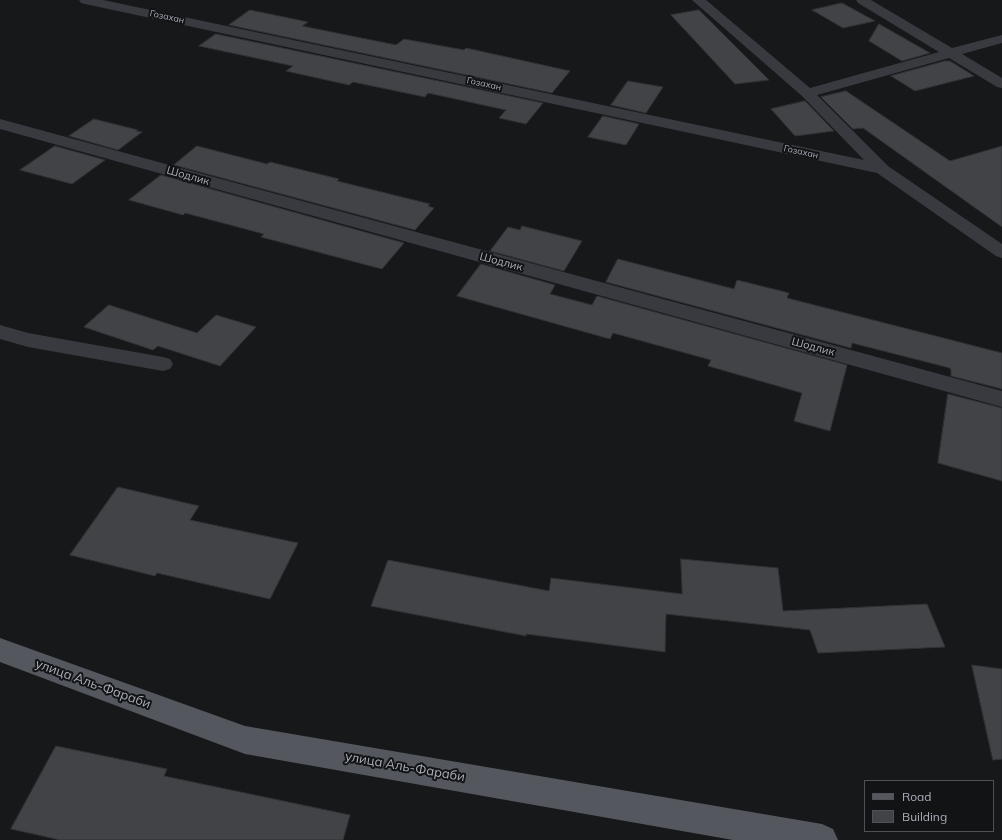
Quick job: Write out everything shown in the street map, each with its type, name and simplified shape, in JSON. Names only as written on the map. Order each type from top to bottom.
[{"type":"main road","name":"улица Аль-Фараби","points":[[0,650],[245,740],[822,840]]},
{"type":"street","name":"Гозахан","points":[[85,0],[882,169]]},
{"type":"street","points":[[698,0],[807,93],[882,169],[1002,252]]},
{"type":"street","points":[[862,0],[1002,84]]},
{"type":"street","points":[[807,93],[1002,39]]},
{"type":"street","name":"Шодлик","points":[[0,124],[1002,399]]},
{"type":"street","points":[[0,332],[28,340],[163,364]]},
{"type":"building","points":[[842,3],[875,21],[843,28],[812,10]]},
{"type":"building","points":[[250,10],[308,22],[302,26],[396,45],[404,39],[464,50],[466,48],[570,71],[552,93],[229,25]]},
{"type":"building","points":[[699,10],[769,80],[735,84],[671,15]]},
{"type":"building","points":[[879,24],[930,53],[902,61],[869,41]]},
{"type":"building","points":[[216,34],[543,103],[526,124],[499,118],[506,110],[428,93],[425,97],[353,82],[349,85],[286,71],[293,66],[199,46]]},
{"type":"building","points":[[945,61],[950,61],[974,76],[915,91],[891,76]]},
{"type":"building","points":[[628,81],[663,87],[646,113],[611,105]]},
{"type":"building","points":[[846,91],[950,161],[1002,146],[1002,227],[863,128],[853,129],[821,97]]},
{"type":"building","points":[[805,101],[834,131],[795,136],[771,109]]},
{"type":"building","points":[[603,116],[639,124],[626,145],[588,137]]},
{"type":"building","points":[[94,119],[142,132],[118,150],[69,136]]},
{"type":"building","points":[[55,146],[105,160],[72,184],[20,170]]},
{"type":"building","points":[[197,146],[267,164],[270,162],[339,179],[337,181],[430,204],[428,206],[434,208],[415,230],[174,165]]},
{"type":"building","points":[[161,175],[404,243],[382,269],[261,237],[264,234],[185,213],[183,215],[129,200]]},
{"type":"building","points":[[522,226],[582,241],[564,271],[490,251],[508,227],[520,230]]},
{"type":"building","points":[[618,259],[734,289],[737,280],[789,293],[787,298],[1002,353],[1002,389],[951,376],[950,368],[852,343],[851,348],[606,282]]},
{"type":"building","points":[[481,264],[555,285],[550,294],[592,305],[597,296],[847,365],[830,431],[794,421],[802,393],[708,366],[711,360],[613,333],[610,339],[457,296]]},
{"type":"building","points":[[109,305],[197,333],[216,315],[256,327],[220,366],[158,346],[153,350],[84,327]]},
{"type":"building","points":[[948,394],[1002,408],[1002,481],[938,463]]},
{"type":"building","points":[[118,487],[199,506],[190,520],[298,543],[270,599],[157,573],[155,576],[70,555]]},
{"type":"building","points":[[681,559],[778,568],[783,611],[927,604],[945,647],[818,653],[810,630],[666,614],[665,652],[526,634],[526,636],[371,606],[388,560],[549,591],[551,578],[682,594]]},
{"type":"building","points":[[972,665],[1002,669],[1002,759],[993,760]]},
{"type":"building","points":[[56,746],[167,769],[164,776],[350,815],[343,840],[60,840],[11,829]]}]
